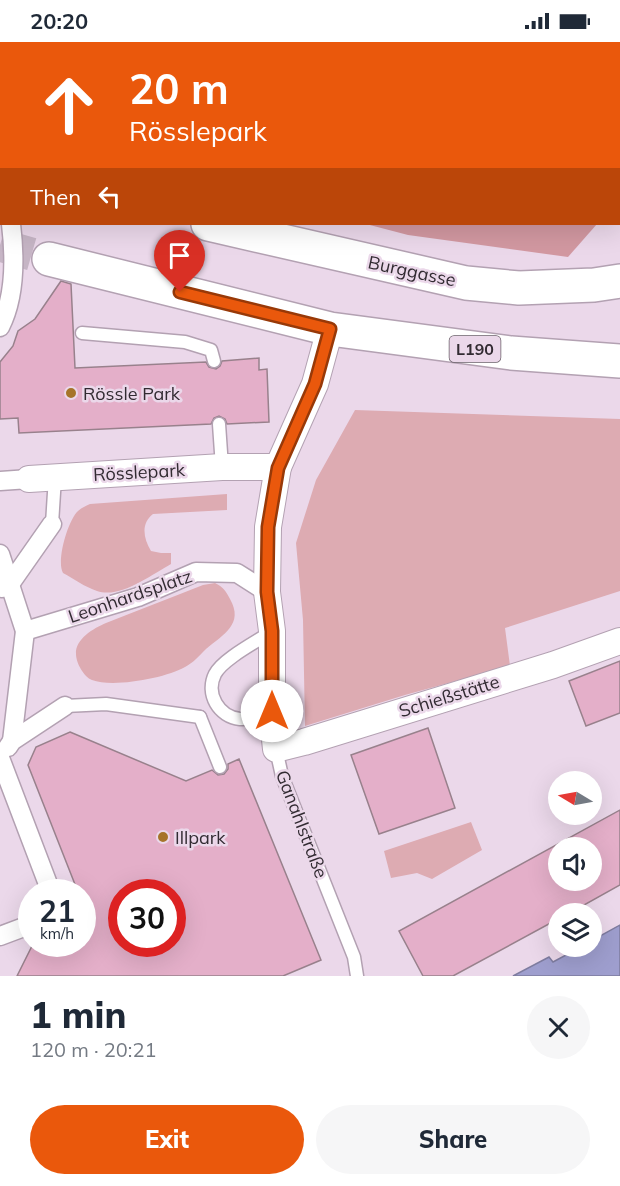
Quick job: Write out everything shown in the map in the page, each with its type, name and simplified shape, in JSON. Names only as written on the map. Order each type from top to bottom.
[{"type":"main road","name":"Burggasse","points":[[212,225],[466,283],[519,288],[594,285],[620,281]]},
{"type":"main road","name":"L190","points":[[49,259],[330,329],[511,353],[620,361]]},
{"type":"street","points":[[0,327],[9,301],[12,278],[14,248],[11,225]]},
{"type":"street","points":[[272,631],[267,592],[268,527],[278,468],[315,384],[330,329]]},
{"type":"street","name":"Rösslepark","points":[[0,481],[222,467],[278,468]]},
{"type":"street","points":[[5,586],[52,524]]},
{"type":"street","points":[[0,554],[5,586],[25,631],[12,741]]},
{"type":"street","name":"Leonhardsplatz","points":[[25,631],[138,597],[196,572],[237,573],[267,592]]},
{"type":"street","name":"Ganahlstraße","points":[[272,631],[272,711],[276,749]]},
{"type":"street","name":"Schießstätte","points":[[276,749],[518,675],[620,641]]},
{"type":"street","points":[[46,879],[0,758],[12,741],[65,706]]},
{"type":"street","points":[[0,936],[18,929]]},
{"type":"lane","points":[[82,333],[185,342],[211,350],[214,361]]},
{"type":"lane","points":[[219,424],[222,467]]},
{"type":"lane","points":[[52,524],[55,477]]},
{"type":"lane","points":[[272,631],[222,665],[215,675],[212,687],[214,699],[220,710],[230,717],[242,720],[272,711]]},
{"type":"lane","points":[[200,717],[214,699]]},
{"type":"lane","points":[[65,706],[106,704],[200,717]]},
{"type":"lane","points":[[200,717],[220,767]]},
{"type":"lane","name":"Ganahlstraße","points":[[276,749],[282,776],[354,957],[357,976]]},
{"type":"shaded area","points":[[370,225],[596,225],[568,257],[408,235]]},
{"type":"shaded area","points":[[355,410],[620,419],[620,591],[505,628],[510,666],[305,726],[303,620],[296,543],[316,480]]},
{"type":"shaded area","points":[[227,494],[227,510],[153,514],[146,522],[144,531],[148,546],[151,551],[171,553],[171,564],[135,585],[106,593],[88,587],[63,573],[62,550],[70,523],[78,511],[90,504]]},
{"type":"shaded area","points":[[215,583],[230,599],[235,615],[233,622],[225,633],[188,665],[153,678],[113,683],[92,680],[81,669],[76,658],[77,649],[82,639],[91,631],[203,585]]},
{"type":"shaded area","points":[[471,822],[482,850],[432,879],[417,873],[391,878],[384,851]]},
{"type":"water","points":[[620,925],[620,976],[513,976],[549,957],[553,962],[562,957],[602,957],[602,935]]},
{"type":"building","points":[[61,281],[71,284],[75,368],[206,362],[209,367],[216,369],[222,361],[259,358],[259,370],[267,369],[269,422],[227,424],[225,419],[219,416],[214,418],[211,424],[19,433],[18,418],[0,419],[0,362],[13,346],[18,331],[35,319]]},
{"type":"building","points":[[620,661],[620,713],[586,726],[569,681]]},
{"type":"building","points":[[428,728],[455,808],[379,834],[351,755]]},
{"type":"building","name":"Illpark","points":[[70,732],[186,781],[212,770],[218,775],[224,774],[228,769],[228,764],[239,759],[321,960],[283,976],[17,976],[26,957],[96,957],[96,879],[73,879],[28,765],[36,747]]},
{"type":"building","points":[[620,810],[620,885],[588,903],[548,903],[548,924],[453,976],[423,976],[399,931],[548,849],[548,891],[602,891],[602,837],[571,837],[593,825],[602,825],[602,820]]},
{"type":"tunnel","points":[[0,245],[49,259]]},
{"type":"place","name":"Rössle Park","points":[[71,393]]},
{"type":"place","name":"Illpark","points":[[163,837]]},
{"type":"route","points":[[180,292],[330,329],[315,384],[278,468],[268,527],[267,592],[272,631],[272,711]]}]
